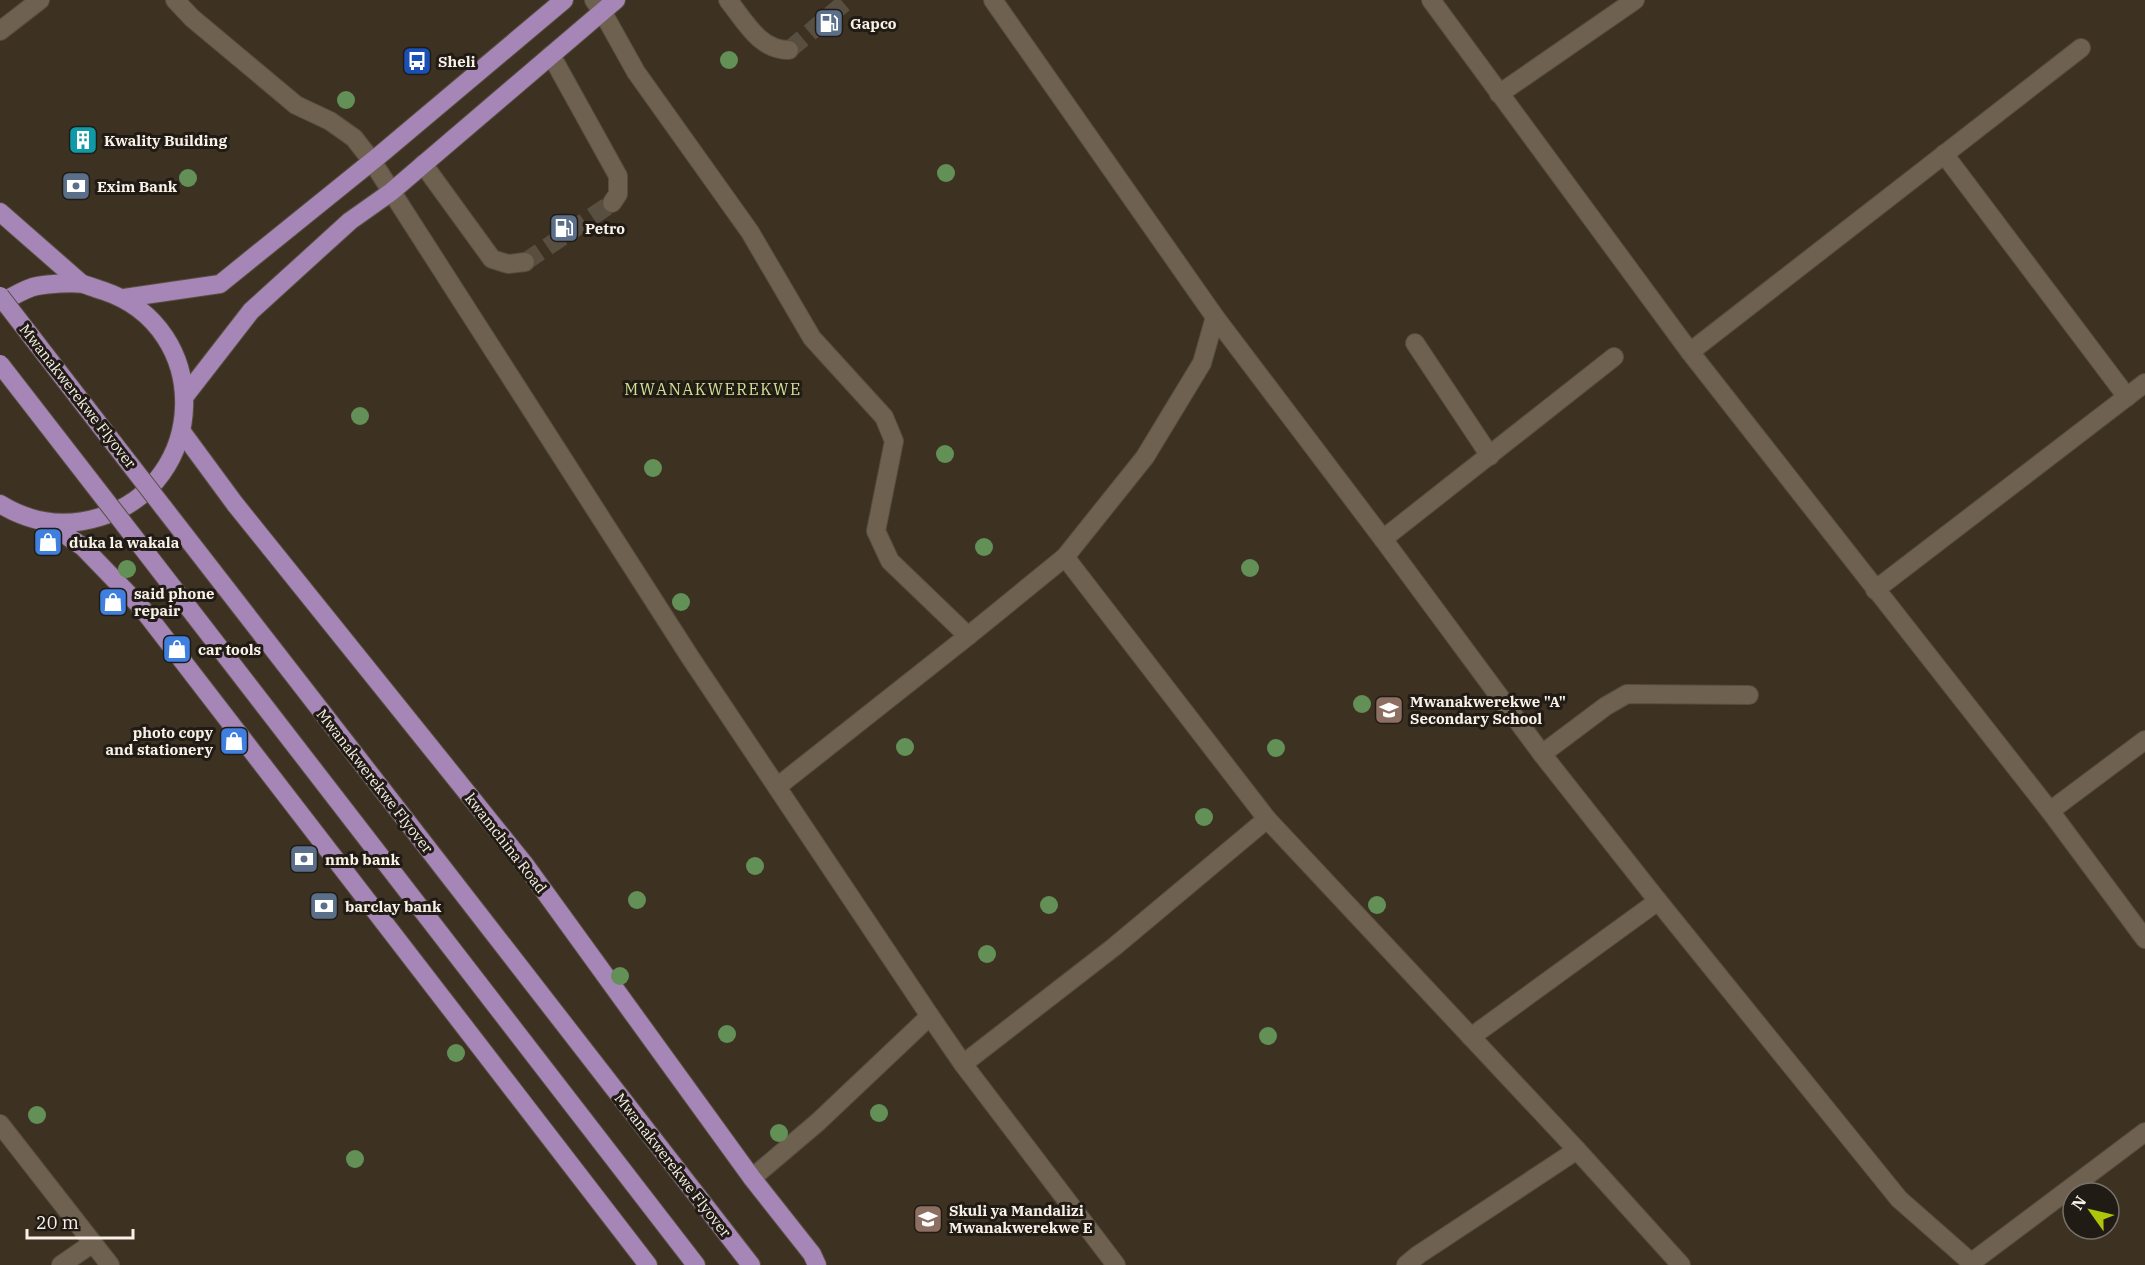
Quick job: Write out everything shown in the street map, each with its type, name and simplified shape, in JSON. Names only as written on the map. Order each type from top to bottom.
[{"type":"main road","points":[[124,298],[220,284],[564,0]]},
{"type":"main road","points":[[185,396],[251,311],[350,221],[391,192],[551,55],[604,4]]},
{"type":"main road","points":[[0,212],[81,284]]},
{"type":"main road","points":[[0,303],[36,286],[81,284],[124,298],[148,316],[167,339],[180,367],[185,396],[182,432],[168,464],[146,492],[117,512],[83,522],[48,523],[17,514],[0,504]]},
{"type":"main road","name":"Mwanakwerekwe Flyover","points":[[0,296],[751,1265]]},
{"type":"main road","points":[[0,364],[696,1265]]},
{"type":"main road","name":"kwamchina Road","points":[[182,432],[235,504],[526,866],[752,1178],[812,1254],[817,1265]]},
{"type":"main road","points":[[48,523],[83,547],[141,607],[648,1265]]},
{"type":"street","points":[[0,31],[40,0]]},
{"type":"street","points":[[175,0],[192,18],[296,105],[330,121],[354,138],[372,160],[684,647],[930,1016],[963,1064],[1116,1265]]},
{"type":"street","points":[[728,0],[759,40],[776,50],[789,50]]},
{"type":"street","points":[[993,0],[1215,317],[1542,754],[1658,902],[1899,1198],[1973,1264],[2145,1132]]},
{"type":"street","points":[[1431,0],[1690,352],[2050,811],[2145,939]]},
{"type":"street","points":[[1499,94],[1635,0]]},
{"type":"street","points":[[604,4],[636,72],[750,232],[812,338],[884,417],[894,441],[876,531],[890,561],[968,636]]},
{"type":"street","points":[[1690,352],[2081,48]]},
{"type":"street","points":[[551,55],[618,176],[618,194],[612,204]]},
{"type":"street","points":[[1944,154],[2127,397]]},
{"type":"street","points":[[423,164],[492,259],[508,264],[525,261]]},
{"type":"street","points":[[777,788],[1065,557],[1145,457],[1202,363],[1215,317]]},
{"type":"street","points":[[1415,343],[1490,456]]},
{"type":"street","points":[[1383,539],[1614,357]]},
{"type":"street","points":[[1875,590],[2145,383]]},
{"type":"street","points":[[1065,557],[1267,819],[1577,1150],[1681,1265]]},
{"type":"street","points":[[1542,754],[1606,706],[1627,694],[1749,695]]},
{"type":"street","points":[[2050,811],[2145,740]]},
{"type":"street","points":[[963,1064],[1114,947],[1267,819]]},
{"type":"street","points":[[1472,1037],[1658,902]]},
{"type":"street","points":[[752,1178],[818,1122],[930,1016]]},
{"type":"street","points":[[0,1124],[110,1265]]},
{"type":"street","points":[[1406,1265],[1577,1150]]},
{"type":"street","points":[[61,1265],[93,1243]]},
{"type":"tunnel","points":[[789,50],[848,0]]},
{"type":"tunnel","points":[[525,262],[612,203]]},
{"type":"place","name":"Gapco","points":[[829,23]]},
{"type":"place","name":"Sheli","points":[[417,61]]},
{"type":"place","name":"Kwality Building","points":[[83,140]]},
{"type":"place","name":"Exim Bank","points":[[76,186]]},
{"type":"place","name":"Petro","points":[[564,228]]},
{"type":"place","name":"duka la wakala","points":[[48,542]]},
{"type":"place","name":"said phone repair","points":[[113,602]]},
{"type":"place","name":"car tools","points":[[177,649]]},
{"type":"place","name":"Mwanakwerekwe \"A\" Secondary School","points":[[1389,710]]},
{"type":"place","name":"photo copy and stationery","points":[[234,741]]},
{"type":"place","name":"nmb bank","points":[[304,859]]},
{"type":"place","name":"barclay bank","points":[[324,906]]},
{"type":"place","name":"Skuli ya Mandalizi Mwanakwerekwe E","points":[[928,1219]]},
{"type":"district","name":"MWANAKWEREKWE","points":[[713,389]]}]
